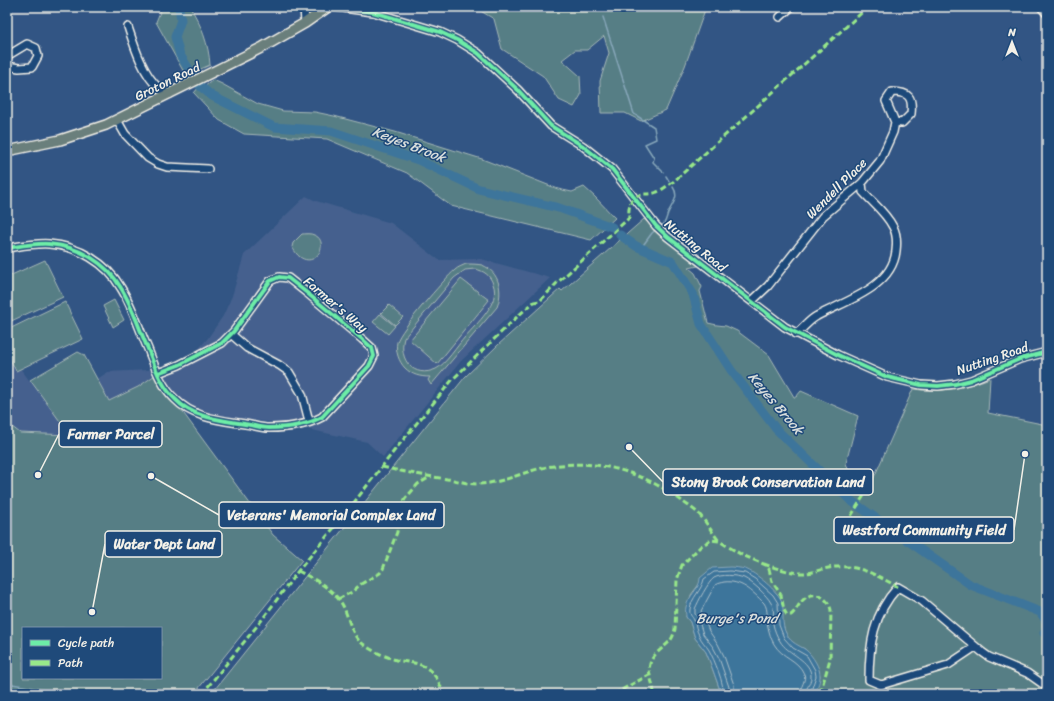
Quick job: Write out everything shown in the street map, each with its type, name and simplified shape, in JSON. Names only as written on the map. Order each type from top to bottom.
[{"type":"main road","name":"Groton Road","points":[[7,151],[70,137],[94,130],[117,120],[263,47],[305,23],[328,7]]},
{"type":"street","points":[[304,7],[305,23]]},
{"type":"street","name":"Nutting Road","points":[[336,7],[353,8],[373,12],[440,32],[457,40],[478,53],[518,90],[551,126],[583,146],[612,170],[656,226],[668,237],[776,321],[796,334],[825,347],[838,355],[888,377],[921,385],[938,386],[972,380],[1020,359],[1047,352]]},
{"type":"street","points":[[780,17],[791,7]]},
{"type":"street","points":[[1041,7],[1047,14]]},
{"type":"street","points":[[128,27],[141,61],[151,79],[159,88],[170,94]]},
{"type":"street","points":[[7,56],[27,44],[36,48],[38,56],[32,67],[19,68],[7,66]]},
{"type":"street","points":[[892,92],[902,92],[908,96],[912,103],[911,114],[902,123],[895,122],[886,101],[892,92]]},
{"type":"street","points":[[117,120],[125,134],[148,158],[158,164],[167,167],[208,169]]},
{"type":"street","name":"Wendell Place","points":[[752,301],[768,286],[823,216],[862,183],[880,161],[893,132],[895,122]]},
{"type":"street","points":[[796,334],[815,317],[863,295],[884,277],[895,261],[897,241],[894,228],[886,216],[863,192],[862,183]]},
{"type":"street","points":[[7,248],[50,244],[78,251],[102,265],[116,280],[127,298],[163,386],[187,409],[205,417],[268,428],[297,425],[309,422],[302,394],[289,372],[247,348],[231,334]]},
{"type":"street","name":"Farmer's Way","points":[[158,373],[202,354],[222,343],[231,334],[270,281],[279,277],[288,278],[372,348],[374,356],[369,366],[322,417],[318,420],[309,422]]},
{"type":"street","points":[[975,647],[948,665],[881,685],[869,680],[869,658],[875,625],[885,602],[898,587],[922,601],[975,647],[989,657],[1027,673],[1047,687]]},
{"type":"shaded area","points":[[306,196],[316,201],[391,223],[439,260],[481,259],[550,278],[461,361],[383,457],[367,442],[289,425],[209,414],[195,408],[188,417],[162,384],[70,435],[20,433],[7,423],[7,351],[51,409],[108,372],[167,369],[189,360],[208,338],[223,316],[232,296],[244,255]]},
{"type":"green space","points":[[162,7],[190,7],[198,20],[206,42],[210,65],[196,71],[196,77],[192,78],[186,76],[156,22]]},
{"type":"green space","points":[[474,7],[706,7],[685,66],[666,110],[641,121],[625,113],[601,113],[600,81],[609,53],[604,36],[587,50],[575,50],[562,60],[580,76],[581,95],[574,107],[559,100],[543,76],[502,49],[494,19]]},
{"type":"green space","name":"Keyes Brook","points":[[213,80],[258,104],[283,111],[315,112],[395,132],[482,159],[558,189],[572,192],[584,187],[615,218],[591,240],[451,206],[407,173],[327,139],[244,134],[219,120],[194,93],[199,87],[204,87]]},
{"type":"green space","points":[[644,219],[666,240],[698,266],[689,268],[695,273],[702,287],[700,291],[708,323],[726,326],[737,331],[769,355],[794,397],[796,397],[801,391],[858,416],[846,463],[850,475],[872,482],[913,389],[952,389],[990,378],[988,413],[1047,425],[1047,694],[814,694],[820,676],[818,668],[805,649],[796,645],[787,637],[782,624],[782,602],[776,593],[757,576],[700,583],[691,595],[686,617],[690,622],[695,638],[706,652],[720,690],[719,694],[211,694],[465,377],[560,289],[562,291]]},
{"type":"green space","points":[[302,234],[313,234],[319,238],[321,242],[319,252],[316,257],[312,259],[306,260],[300,257],[292,247],[293,243]]},
{"type":"green space","points":[[45,260],[63,297],[7,323],[7,277]]},
{"type":"green space","points":[[466,264],[482,265],[493,272],[500,289],[499,301],[497,307],[431,385],[428,380],[430,377],[413,374],[403,366],[397,353],[397,342],[414,316],[449,275],[459,267]],"holes":[[[465,270],[478,270],[484,272],[493,284],[495,291],[491,306],[481,320],[440,367],[428,371],[421,371],[410,366],[403,354],[404,338],[454,278]]]},
{"type":"green space","points":[[461,279],[489,300],[437,364],[410,340]]},
{"type":"green space","points":[[114,300],[124,320],[113,327],[103,306]]},
{"type":"green space","points":[[65,302],[83,339],[16,371],[7,353],[7,330]]},
{"type":"green space","points":[[389,305],[403,317],[395,325],[381,313]]},
{"type":"green space","points":[[380,314],[395,326],[388,334],[373,322]]},
{"type":"green space","points":[[78,352],[84,355],[109,401],[138,387],[158,373],[162,384],[273,535],[302,560],[194,694],[7,694],[7,423],[20,433],[70,435],[30,380]]},
{"type":"water","name":"Burge's Pond","points":[[730,567],[745,569],[755,574],[772,588],[780,598],[783,606],[783,622],[787,635],[793,642],[808,652],[816,662],[819,670],[819,684],[814,694],[719,694],[720,690],[710,662],[706,652],[695,638],[690,622],[686,617],[686,609],[687,603],[698,586],[700,578],[712,568]]},
{"type":"waterway","name":"Keyes Brook","points":[[179,7],[181,20],[175,37],[180,55],[194,77]]},
{"type":"waterway","points":[[603,17],[634,114],[654,127],[656,139],[645,144],[654,158],[653,162],[663,172]]},
{"type":"waterway","name":"Keyes Brook","points":[[200,86],[212,96],[274,127],[331,131],[418,160],[479,189],[559,208],[612,227]]},
{"type":"waterway","points":[[666,176],[669,181]]},
{"type":"waterway","points":[[661,227],[665,222],[676,197],[673,187]]},
{"type":"waterway","points":[[641,248],[652,233],[657,229]]},
{"type":"waterway","name":"Keyes Brook","points":[[620,235],[636,246],[673,262],[693,294],[701,324],[731,370],[776,429],[850,500],[971,585],[1040,612],[1047,622]]},
{"type":"waterway","name":"Keyes Brook","points":[[1047,626],[1044,633],[1047,634]]},
{"type":"waterway","points":[[7,683],[66,694]]},
{"type":"marked path","points":[[202,694],[261,621],[298,571],[453,379],[519,315],[534,302],[540,301],[556,284],[629,218],[629,209],[633,199],[639,195],[657,192],[673,182],[868,7]]},
{"type":"marked path","points":[[382,467],[451,480],[485,484],[542,468],[579,464],[597,465],[633,474],[666,490],[695,510],[719,541]]},
{"type":"marked path","points":[[338,599],[352,592],[361,584],[380,573],[383,569],[397,532],[399,514],[405,499],[418,484],[430,477]]},
{"type":"marked path","points":[[851,516],[870,486]]},
{"type":"marked path","points":[[654,694],[649,668],[653,657],[670,641],[674,634],[677,580],[682,565],[701,546],[711,540],[719,541],[742,555],[766,565],[769,569],[772,581],[781,595],[784,610],[787,615],[791,615],[803,600],[812,595],[820,596],[827,601],[831,610],[830,659],[820,694]]},
{"type":"marked path","points":[[764,564],[796,573],[810,572],[833,567],[853,568],[869,572],[898,587]]},
{"type":"marked path","points":[[298,571],[322,584],[338,598],[342,604],[355,636],[363,644],[374,651],[396,660],[414,663],[425,667],[436,678],[443,694]]},
{"type":"marked path","points":[[614,694],[649,675]]},
{"type":"cycle path","points":[[336,7],[373,12],[440,32],[457,40],[478,53],[518,90],[551,126],[583,146],[612,169],[656,226],[668,237],[785,327],[838,355],[887,377],[921,385],[938,386],[971,380],[1020,359],[1047,352]]},
{"type":"cycle path","points":[[7,248],[38,244],[60,245],[81,252],[100,264],[115,279],[125,295],[156,369],[162,382],[170,394],[190,410],[207,417],[266,428],[289,427],[310,422],[322,417],[369,366],[374,356],[372,348],[307,293],[288,278],[279,277],[270,281],[234,331],[222,343],[179,365],[158,373]]},
{"type":"place","name":"Stony Brook Conservation Land","points":[[629,447]]},
{"type":"place","name":"Westford Community Field","points":[[1025,454]]},
{"type":"place","name":"Farmer Parcel","points":[[38,475]]},
{"type":"place","name":"Veterans' Memorial Complex Land","points":[[151,476]]},
{"type":"place","name":"Water Dept Land","points":[[92,612]]}]
